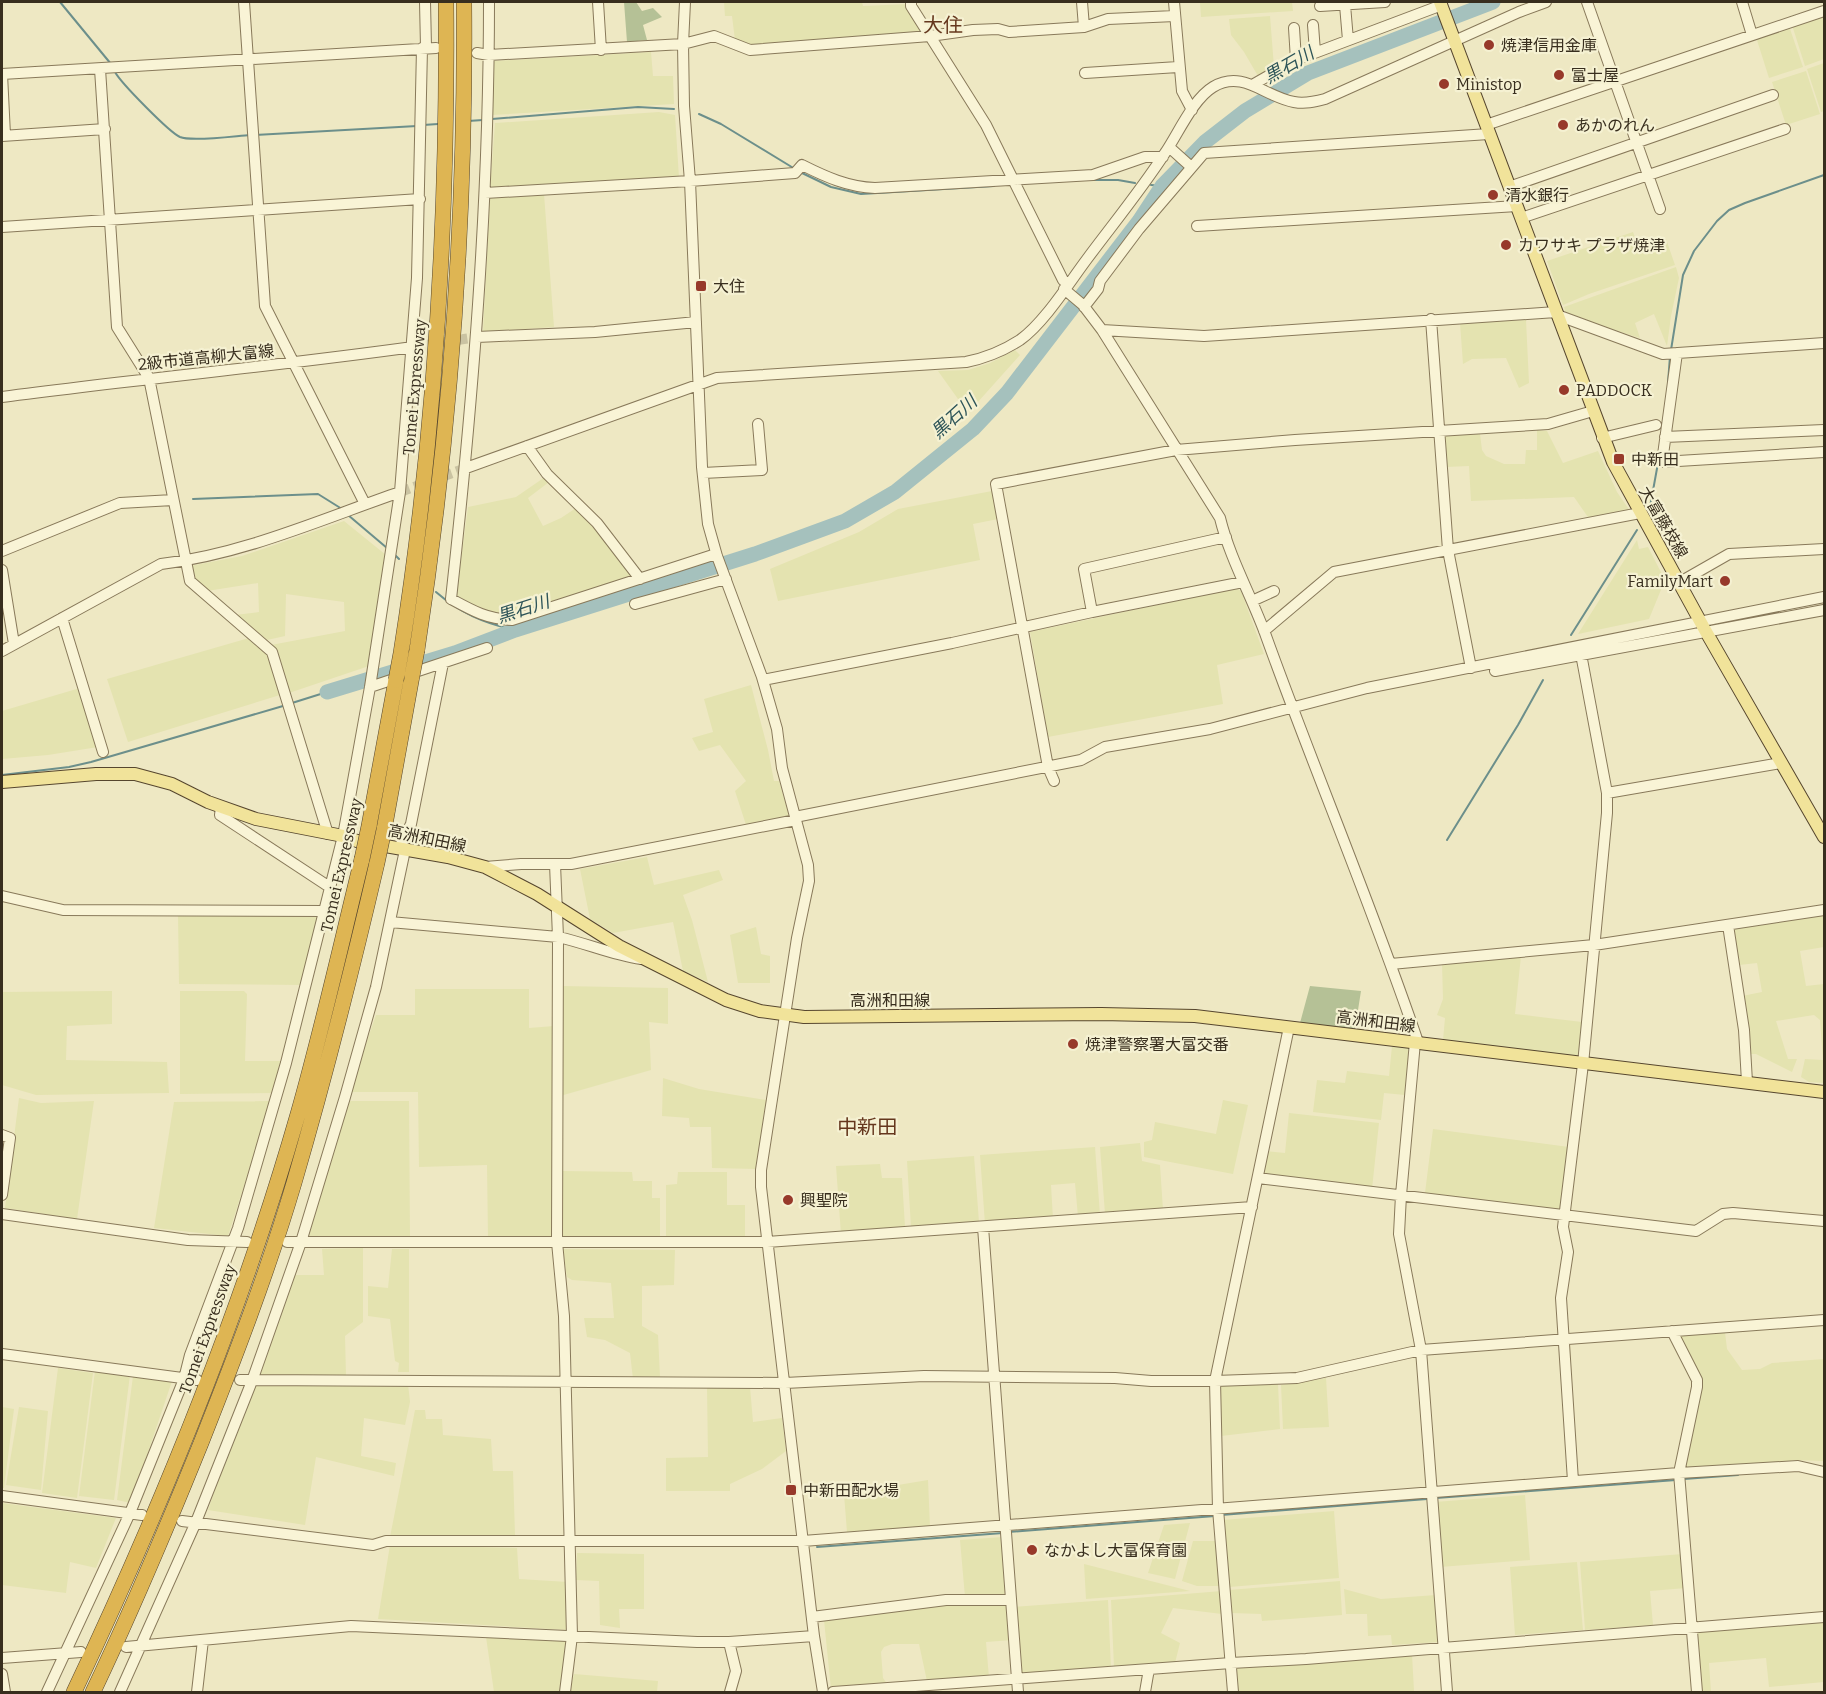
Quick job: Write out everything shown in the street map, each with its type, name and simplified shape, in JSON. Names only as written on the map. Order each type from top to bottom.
[{"type":"highway","name":"Tomei Expressway","points":[[74,1692],[164,1490],[238,1300],[298,1114],[362,859],[401,653],[420,513],[435,360],[446,164],[446,2]]},
{"type":"highway","name":"Tomei Expressway","points":[[93,1692],[157,1552],[220,1395],[268,1264],[294,1184],[337,1027],[377,863],[417,650],[445,437],[452,361],[462,165],[464,2]]},
{"type":"main road","name":"大富藤枝線","points":[[1442,5],[1612,462],[1824,837]]},
{"type":"main road","name":"高洲和田線","points":[[2,782],[96,774],[135,774],[172,784],[221,807],[256,819],[343,836],[357,841],[448,857],[485,867],[556,906],[643,959],[726,1000],[760,1011],[816,1017],[1163,1014],[1289,1027],[1824,1092]]},
{"type":"street","points":[[244,2],[265,306],[365,504]]},
{"type":"street","points":[[47,1692],[130,1513],[184,1379],[190,1355],[233,1242],[254,1177],[326,911],[343,836],[373,668],[400,492],[413,347],[428,48],[425,2]]},
{"type":"street","points":[[489,2],[485,193],[477,337],[452,599],[475,613],[494,620],[512,620],[716,555]]},
{"type":"street","points":[[598,2],[601,50]]},
{"type":"street","points":[[686,2],[683,45],[684,106],[690,181],[703,473],[708,524],[716,555],[763,680],[777,729],[783,768],[808,865],[809,881],[797,938],[761,1170],[767,1242],[822,1692]]},
{"type":"street","points":[[911,2],[911,6],[986,125],[1067,289],[1084,306],[1102,330],[1220,518],[1391,964],[1416,1042],[1399,1234],[1421,1350],[1447,1692]]},
{"type":"street","points":[[1082,2],[1084,27]]},
{"type":"street","points":[[1174,2],[1182,92],[1192,110]]},
{"type":"street","points":[[1320,6],[1385,2]]},
{"type":"street","points":[[466,468],[717,378],[966,362],[1004,350],[1032,329],[1067,289],[1163,157],[1173,150],[1192,110],[1211,88],[1221,83],[1244,82],[1254,84],[1293,102],[1311,103],[1325,99],[1453,36],[1546,2]]},
{"type":"street","points":[[1587,2],[1660,209]]},
{"type":"street","points":[[1742,2],[1752,35]]},
{"type":"street","points":[[1345,5],[1348,40]]},
{"type":"street","points":[[1254,84],[1315,52],[1442,5]]},
{"type":"street","points":[[1084,306],[1139,229],[1204,153],[1488,129],[1615,82],[1824,11]]},
{"type":"street","points":[[477,53],[489,55],[683,45],[714,36],[750,50],[930,36],[973,30],[998,29],[1009,32],[1084,27],[1108,19],[1175,16]]},
{"type":"street","points":[[1313,25],[1315,52]]},
{"type":"street","points":[[1294,28],[1296,60]]},
{"type":"street","points":[[105,129],[3,135],[2,74],[428,48]]},
{"type":"street","points":[[1085,73],[1178,67]]},
{"type":"street","points":[[100,69],[117,327],[149,378],[190,581],[272,652],[328,834]]},
{"type":"street","points":[[1509,187],[1773,95]]},
{"type":"street","points":[[1197,226],[1519,212],[1648,175],[1785,129]]},
{"type":"street","points":[[1173,150],[1189,165]]},
{"type":"street","points":[[485,193],[690,181],[798,169],[857,187],[1015,184],[1093,175],[1145,157],[1163,157]]},
{"type":"street","points":[[2,227],[420,199]]},
{"type":"street","points":[[1102,330],[1204,336],[1556,313],[1673,354],[1824,343],[1824,351]]},
{"type":"street","points":[[1431,320],[1448,550],[1471,668]]},
{"type":"street","points":[[477,337],[595,332],[696,322]]},
{"type":"street","name":"2級市道高柳大富線","points":[[2,397],[413,347]]},
{"type":"street","points":[[1673,354],[1662,462],[1824,452]]},
{"type":"street","points":[[1054,781],[1048,767],[996,484],[1176,450],[1548,424],[1593,411]]},
{"type":"street","points":[[703,473],[762,470],[758,424]]},
{"type":"street","points":[[1602,438],[1656,425]]},
{"type":"street","points":[[1665,437],[1824,430]]},
{"type":"street","points":[[527,446],[547,474],[597,523],[640,579]]},
{"type":"street","points":[[2,651],[161,564],[186,561],[251,544],[400,492]]},
{"type":"street","points":[[2,551],[120,502],[173,500]]},
{"type":"street","points":[[1264,631],[1334,572],[1640,513]]},
{"type":"street","points":[[1092,612],[1084,569],[1226,537]]},
{"type":"street","points":[[1680,582],[1729,554],[1824,549]]},
{"type":"street","points":[[2,570],[14,644]]},
{"type":"street","points":[[635,604],[725,577]]},
{"type":"street","points":[[763,680],[1243,582]]},
{"type":"street","points":[[1252,600],[1274,591]]},
{"type":"street","points":[[1292,707],[1302,708],[1581,654],[1824,597]]},
{"type":"street","points":[[485,867],[571,864],[1081,760],[1105,747],[1210,729],[1367,688],[1703,626],[1824,610]]},
{"type":"street","points":[[62,618],[103,752]]},
{"type":"street","points":[[370,685],[487,648]]},
{"type":"street","points":[[1573,1481],[1561,1298],[1568,1252],[1563,1227],[1583,1064],[1607,813],[1607,793],[1581,654]]},
{"type":"street","points":[[120,1692],[196,1522],[246,1380],[301,1242],[376,987],[402,849],[411,824],[443,663]]},
{"type":"street","points":[[1607,793],[1781,763]]},
{"type":"street","points":[[221,807],[220,815],[331,888]]},
{"type":"street","points":[[555,864],[558,937],[558,1242],[564,1316],[572,1636],[565,1692]]},
{"type":"street","points":[[2,896],[63,910],[326,911]]},
{"type":"street","points":[[1391,964],[1594,945],[1824,910]]},
{"type":"street","points":[[390,922],[558,937],[575,940],[620,956],[643,959]]},
{"type":"street","points":[[1728,925],[1744,1030],[1747,1082]]},
{"type":"street","points":[[1233,1692],[1218,1509],[1215,1381],[1289,1027]]},
{"type":"street","points":[[2,1135],[10,1138],[2,1195]]},
{"type":"street","points":[[1258,1178],[1696,1231],[1723,1214],[1733,1213],[1824,1221]]},
{"type":"street","points":[[287,1242],[767,1242],[1252,1207]]},
{"type":"street","points":[[2,1214],[188,1240],[248,1242]]},
{"type":"street","points":[[983,1227],[1018,1692]]},
{"type":"street","points":[[246,1380],[785,1383],[924,1376],[1215,1381],[1297,1378],[1421,1350],[1824,1320]]},
{"type":"street","points":[[1672,1331],[1697,1380],[1679,1473],[1697,1692]]},
{"type":"street","points":[[2,1354],[197,1380]]},
{"type":"street","points":[[182,1521],[373,1545],[386,1542],[803,1540],[1679,1473],[1798,1466],[1824,1472]]},
{"type":"street","points":[[2,1496],[142,1515]]},
{"type":"street","points":[[812,1617],[946,1600],[1011,1599]]},
{"type":"street","points":[[833,1692],[1306,1659],[1824,1617]]},
{"type":"street","points":[[126,1647],[351,1626],[729,1642],[814,1636]]},
{"type":"street","points":[[197,1692],[203,1640]]},
{"type":"street","points":[[729,1642],[736,1671],[730,1692]]},
{"type":"street","points":[[2,1658],[81,1652]]},
{"type":"street","points":[[1145,1692],[1149,1669]]},
{"type":"street","points":[[2,1674],[5,1692]]},
{"type":"green space","points":[[624,2],[636,2],[642,11],[653,8],[662,17],[643,25],[647,40],[627,42]]},
{"type":"green space","points":[[724,2],[862,2],[863,6],[909,4],[924,33],[752,47],[735,40],[732,16],[725,16]]},
{"type":"green space","points":[[1200,2],[1292,2],[1293,11],[1201,17]]},
{"type":"green space","points":[[1824,14],[1824,59],[1805,66],[1792,25]]},
{"type":"green space","points":[[1270,16],[1274,67],[1258,76],[1231,35],[1229,19]]},
{"type":"green space","points":[[1789,26],[1803,67],[1769,78],[1756,37]]},
{"type":"green space","points":[[651,52],[653,76],[673,76],[674,104],[492,115],[494,61]]},
{"type":"green space","points":[[1824,63],[1824,111],[1821,112],[1807,69]]},
{"type":"green space","points":[[1806,71],[1820,114],[1786,125],[1772,82]]},
{"type":"green space","points":[[659,112],[675,115],[679,178],[490,190],[495,123]]},
{"type":"green space","points":[[544,194],[554,327],[483,332],[490,197]]},
{"type":"green space","points":[[1633,232],[1639,248],[1666,239],[1675,265],[1563,305],[1547,261]]},
{"type":"green space","points":[[1676,267],[1679,278],[1667,346],[1654,314],[1635,323],[1640,338],[1566,315],[1564,307]]},
{"type":"green space","points":[[1526,320],[1529,383],[1519,388],[1506,358],[1472,359],[1463,364],[1460,323]]},
{"type":"green space","points":[[1015,350],[1020,355],[968,413],[938,371],[968,370],[990,363]]},
{"type":"green space","points":[[1537,430],[1547,431],[1563,463],[1598,451],[1617,492],[1630,511],[1590,520],[1574,497],[1471,501],[1469,466],[1446,467],[1443,436],[1480,434],[1482,450],[1486,456],[1504,464],[1525,464],[1526,450],[1537,450]]},
{"type":"green space","points":[[545,477],[549,482],[528,498],[543,526],[576,508],[594,525],[634,578],[511,617],[492,615],[456,598],[468,507],[516,497]]},
{"type":"green space","points":[[992,491],[998,519],[973,524],[980,560],[778,601],[770,569],[859,532],[898,509]]},
{"type":"green space","points":[[344,521],[386,555],[369,666],[289,693],[271,645],[345,631],[344,602],[286,594],[285,636],[267,640],[235,615],[259,612],[258,583],[207,591],[194,580],[190,566],[242,556]]},
{"type":"green space","points":[[1637,540],[1639,549],[1648,547],[1665,580],[1649,619],[1578,634]]},
{"type":"green space","points":[[1236,588],[1241,591],[1264,654],[1217,665],[1223,704],[1048,737],[1030,632]]},
{"type":"green space","points":[[249,638],[270,656],[280,695],[128,742],[107,679]]},
{"type":"green space","points":[[751,685],[774,781],[779,781],[789,816],[747,828],[735,791],[746,781],[720,745],[699,751],[692,738],[713,732],[704,699]]},
{"type":"green space","points":[[80,688],[98,747],[2,759],[2,711]]},
{"type":"green space","points":[[647,857],[654,885],[719,870],[723,880],[683,895],[708,982],[683,971],[673,922],[613,933],[590,919],[580,869]]},
{"type":"green space","points":[[178,914],[320,914],[303,985],[179,984]]},
{"type":"green space","points":[[1824,914],[1824,947],[1800,951],[1806,986],[1824,984],[1824,1083],[1809,1082],[1801,1077],[1805,1059],[1823,1060],[1820,1020],[1814,1015],[1776,1021],[1788,1059],[1797,1059],[1792,1072],[1756,1054],[1749,1054],[1742,996],[1762,992],[1757,963],[1739,965],[1733,928]]},
{"type":"green space","points":[[756,927],[761,954],[770,956],[770,983],[738,983],[730,935]]},
{"type":"green space","points":[[1521,956],[1515,1014],[1582,1022],[1578,1057],[1443,1040],[1445,1018],[1437,1015],[1443,999],[1442,963]]},
{"type":"green space","points":[[562,986],[668,988],[668,1024],[649,1022],[651,1070],[560,1096]]},
{"type":"green space","points":[[1310,986],[1361,991],[1355,1029],[1300,1023]]},
{"type":"green space","points":[[415,989],[529,989],[529,1028],[554,1026],[554,1236],[488,1238],[487,1165],[419,1167],[418,1092],[349,1092],[376,1015],[415,1015]]},
{"type":"green space","points":[[112,991],[112,1024],[67,1026],[66,1060],[167,1062],[169,1093],[36,1095],[2,1085],[2,992]]},
{"type":"green space","points":[[180,991],[244,991],[247,994],[245,1061],[281,1061],[273,1093],[180,1094]]},
{"type":"green space","points":[[1392,1046],[1410,1048],[1405,1095],[1384,1093],[1381,1120],[1313,1112],[1317,1080],[1345,1083],[1347,1071],[1389,1076]]},
{"type":"green space","points":[[663,1078],[699,1089],[766,1100],[756,1169],[712,1168],[711,1127],[690,1127],[689,1118],[662,1116]]},
{"type":"green space","points":[[19,1098],[41,1103],[94,1101],[77,1219],[5,1208]]},
{"type":"green space","points":[[1223,1100],[1248,1105],[1233,1174],[1144,1157],[1144,1142],[1152,1140],[1155,1122],[1216,1134]]},
{"type":"green space","points":[[271,1101],[228,1236],[154,1228],[174,1102]]},
{"type":"green space","points":[[348,1101],[409,1101],[410,1239],[308,1237]]},
{"type":"green space","points":[[1289,1113],[1379,1123],[1372,1189],[1263,1176],[1266,1151],[1285,1153]]},
{"type":"green space","points":[[1433,1129],[1569,1147],[1561,1210],[1425,1193]]},
{"type":"green space","points":[[1140,1143],[1142,1161],[1160,1165],[1163,1210],[1105,1214],[1100,1147]]},
{"type":"green space","points":[[1095,1147],[1100,1215],[1078,1217],[1075,1183],[1051,1185],[1053,1219],[985,1224],[980,1155]]},
{"type":"green space","points":[[974,1156],[979,1222],[911,1227],[907,1161]]},
{"type":"green space","points":[[880,1164],[882,1178],[902,1178],[905,1227],[841,1234],[836,1166]]},
{"type":"green space","points":[[562,1171],[632,1172],[633,1181],[652,1181],[652,1198],[660,1198],[660,1239],[561,1238]]},
{"type":"green space","points":[[678,1172],[727,1172],[727,1205],[745,1205],[745,1239],[666,1239],[666,1185],[677,1184]]},
{"type":"green space","points":[[363,1248],[363,1322],[345,1336],[346,1376],[260,1375],[295,1275],[324,1275],[322,1249]]},
{"type":"green space","points":[[392,1249],[409,1249],[409,1372],[398,1372],[399,1363],[395,1361],[390,1319],[368,1316],[368,1286],[388,1288]]},
{"type":"green space","points":[[563,1249],[675,1250],[674,1285],[642,1286],[642,1326],[658,1335],[660,1377],[633,1379],[630,1353],[605,1340],[587,1337],[584,1318],[614,1318],[611,1283],[572,1280],[567,1277]]},
{"type":"green space","points":[[1725,1332],[1727,1349],[1742,1370],[1760,1369],[1772,1363],[1824,1359],[1824,1461],[1792,1460],[1789,1464],[1687,1471],[1684,1467],[1699,1396],[1678,1335]]},
{"type":"green space","points":[[58,1368],[93,1373],[77,1498],[42,1493]]},
{"type":"green space","points":[[95,1371],[130,1375],[114,1500],[79,1496]]},
{"type":"green space","points":[[133,1376],[172,1381],[131,1503],[117,1500]]},
{"type":"green space","points":[[1326,1378],[1329,1427],[1283,1429],[1281,1385]]},
{"type":"green space","points":[[252,1381],[408,1384],[410,1402],[405,1425],[364,1418],[361,1456],[396,1463],[394,1476],[316,1457],[305,1525],[208,1510]]},
{"type":"green space","points":[[1278,1384],[1280,1429],[1221,1436],[1220,1386]]},
{"type":"green space","points":[[707,1387],[750,1387],[753,1422],[782,1418],[786,1451],[762,1469],[730,1484],[730,1491],[666,1491],[666,1458],[708,1457]]},
{"type":"green space","points":[[2,1407],[14,1409],[4,1488],[2,1488]]},
{"type":"green space","points":[[19,1407],[48,1411],[41,1490],[6,1485]]},
{"type":"green space","points":[[415,1410],[425,1410],[426,1419],[442,1419],[443,1435],[491,1439],[493,1471],[513,1471],[514,1537],[390,1537]]},
{"type":"green space","points":[[928,1480],[930,1527],[847,1532],[844,1494]]},
{"type":"green space","points":[[1525,1495],[1530,1560],[1440,1567],[1435,1502]]},
{"type":"green space","points":[[2,1503],[116,1518],[96,1568],[70,1562],[66,1593],[2,1585]]},
{"type":"green space","points":[[1334,1511],[1339,1578],[1229,1587],[1223,1520]]},
{"type":"green space","points":[[1190,1523],[1175,1579],[1148,1573],[1164,1525]]},
{"type":"green space","points":[[1003,1537],[1008,1597],[965,1597],[960,1540]]},
{"type":"green space","points":[[1193,1541],[1217,1541],[1220,1586],[1197,1586],[1182,1581]]},
{"type":"green space","points":[[390,1545],[517,1548],[519,1579],[568,1582],[569,1630],[378,1619]]},
{"type":"green space","points":[[577,1553],[644,1554],[644,1609],[619,1609],[620,1628],[600,1625],[599,1581],[576,1580]]},
{"type":"green space","points":[[1683,1554],[1686,1588],[1650,1591],[1653,1625],[1585,1630],[1580,1562]]},
{"type":"green space","points":[[1577,1562],[1583,1630],[1515,1635],[1510,1567]]},
{"type":"green space","points":[[1084,1564],[1190,1591],[1086,1599]]},
{"type":"green space","points":[[1340,1581],[1342,1615],[1262,1621],[1261,1614],[1231,1613],[1229,1590]]},
{"type":"green space","points":[[1344,1589],[1381,1599],[1436,1595],[1439,1642],[1392,1645],[1391,1635],[1368,1636],[1367,1614],[1346,1614]]},
{"type":"green space","points":[[1222,1591],[1222,1614],[1173,1608],[1161,1633],[1180,1643],[1175,1663],[1114,1667],[1111,1600]]},
{"type":"green space","points":[[1108,1600],[1111,1669],[1018,1676],[1013,1607]]},
{"type":"green space","points":[[939,1604],[1009,1604],[1012,1640],[986,1642],[989,1678],[927,1681],[919,1644],[892,1644],[884,1647],[881,1652],[883,1678],[888,1685],[831,1689],[824,1620]]},
{"type":"green space","points":[[1824,1620],[1824,1682],[1769,1687],[1766,1658],[1709,1663],[1711,1692],[1700,1692],[1696,1631]]},
{"type":"green space","points":[[486,1637],[568,1640],[561,1692],[494,1692]]},
{"type":"green space","points":[[1412,1654],[1414,1691],[1443,1690],[1443,1692],[1236,1692],[1234,1666]]},
{"type":"green space","points":[[574,1674],[658,1681],[657,1692],[570,1692]]},
{"type":"waterway","points":[[60,2],[111,64]]},
{"type":"waterway","name":"黒石川","points":[[327,692],[455,653],[515,630],[755,554],[845,521],[895,492],[973,429],[1007,393],[1139,221],[1162,186],[1205,142],[1245,111],[1308,73],[1493,2]]},
{"type":"waterway","points":[[115,72],[146,107],[180,137],[203,139],[250,135]]},
{"type":"waterway","points":[[492,119],[638,107],[674,109]]},
{"type":"waterway","points":[[699,114],[721,124],[795,169]]},
{"type":"waterway","points":[[468,121],[483,120]]},
{"type":"waterway","points":[[423,125],[438,124]]},
{"type":"waterway","points":[[255,135],[417,126]]},
{"type":"waterway","points":[[800,172],[831,187],[861,194],[994,186]]},
{"type":"waterway","points":[[1671,350],[1683,275],[1694,251],[1717,221],[1729,210],[1745,203],[1824,175]]},
{"type":"waterway","points":[[1092,180],[1118,180],[1135,183]]},
{"type":"waterway","points":[[1151,185],[1162,186]]},
{"type":"waterway","points":[[1668,383],[1670,356]]},
{"type":"waterway","points":[[1650,507],[1658,463]]},
{"type":"waterway","points":[[193,499],[318,494],[342,509]]},
{"type":"waterway","points":[[348,515],[387,548]]},
{"type":"waterway","points":[[1571,635],[1637,530]]},
{"type":"waterway","points":[[394,554],[399,559]]},
{"type":"waterway","points":[[436,592],[454,606],[473,616],[515,630]]},
{"type":"waterway","points":[[1447,840],[1543,680]]},
{"type":"waterway","points":[[292,703],[327,692]]},
{"type":"waterway","points":[[2,775],[91,762],[283,706]]},
{"type":"waterway","points":[[1684,1479],[1738,1475]]},
{"type":"waterway","points":[[1436,1498],[1676,1480]]},
{"type":"waterway","points":[[1221,1515],[1427,1499]]},
{"type":"waterway","points":[[1008,1532],[1215,1516]]},
{"type":"waterway","points":[[817,1547],[1003,1533]]},
{"type":"tunnel","points":[[413,347],[477,337]]},
{"type":"tunnel","points":[[400,492],[466,468]]},
{"type":"place","name":"焼津信用金庫","points":[[1489,45]]},
{"type":"place","name":"富士屋","points":[[1559,75]]},
{"type":"place","name":"Ministop","points":[[1444,84]]},
{"type":"place","name":"あかのれん","points":[[1563,125]]},
{"type":"place","name":"清水銀行","points":[[1493,195]]},
{"type":"place","name":"カワサキ プラザ焼津","points":[[1506,245]]},
{"type":"place","name":"大住","points":[[701,286]]},
{"type":"place","name":"PADDOCK","points":[[1564,390]]},
{"type":"place","name":"中新田","points":[[1619,459]]},
{"type":"place","name":"FamilyMart","points":[[1725,581]]},
{"type":"place","name":"焼津警察署大富交番","points":[[1073,1044]]},
{"type":"place","name":"興聖院","points":[[788,1200]]},
{"type":"place","name":"中新田配水場","points":[[791,1490]]},
{"type":"place","name":"なかよし大富保育園","points":[[1032,1550]]},
{"type":"district","name":"大住","points":[[943,25]]},
{"type":"district","name":"中新田","points":[[867,1127]]}]
